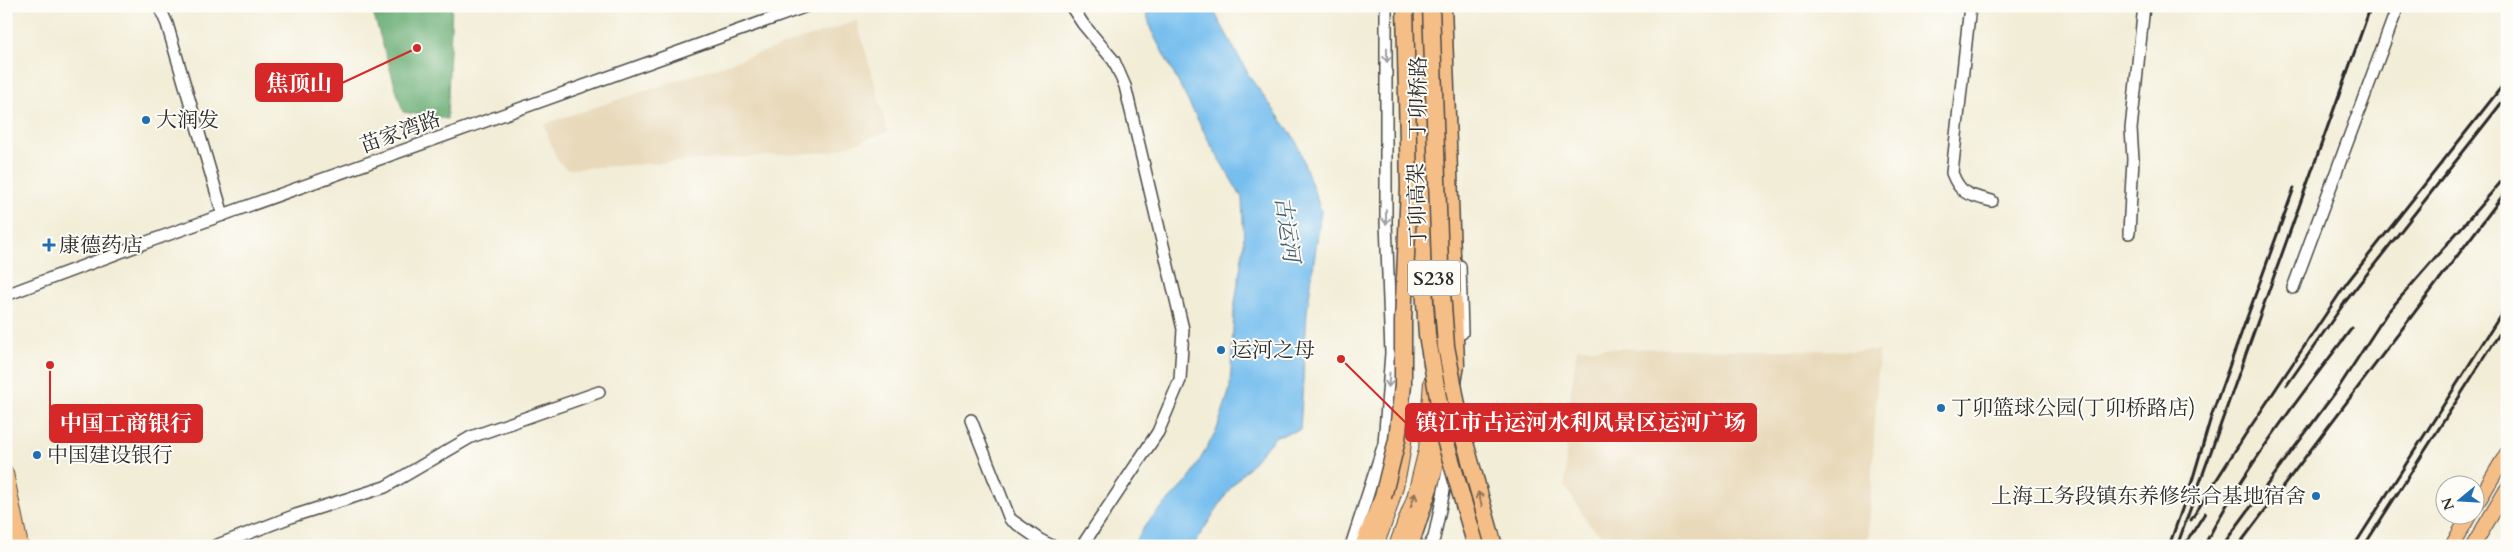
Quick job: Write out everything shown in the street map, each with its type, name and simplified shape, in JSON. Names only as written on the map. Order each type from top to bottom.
[{"type":"highway","points":[[1363,546],[1383,496],[1397,440],[1403,385],[1403,322],[1408,188],[1405,6]]},
{"type":"highway","name":"丁卯高架","points":[[1418,6],[1423,268],[1427,336],[1446,443],[1476,546]]},
{"type":"highway","name":"丁卯高架","points":[[1431,6],[1440,265],[1446,346],[1462,432],[1494,546]]},
{"type":"highway","points":[[1410,546],[1445,431],[1456,365],[1444,6]]},
{"type":"main road","name":"丁卯桥路","points":[[1376,546],[1392,504],[1404,456],[1410,364],[1399,6]]},
{"type":"main road","name":"丁卯桥路","points":[[1396,546],[1414,498],[1426,450],[1432,374],[1440,6]]},
{"type":"main road","points":[[2486,493],[2501,474],[2507,453]]},
{"type":"main road","points":[[6,473],[21,546]]},
{"type":"main road","points":[[2474,546],[2507,489]]},
{"type":"main road","points":[[2452,546],[2464,524]]},
{"type":"main road","points":[[6,534],[8,546]]},
{"type":"street","points":[[159,6],[167,24],[223,215]]},
{"type":"street","name":"苗家湾路","points":[[6,295],[223,215],[807,6]]},
{"type":"street","points":[[1071,6],[1083,24],[1114,61],[1125,86],[1182,329],[1180,380],[1158,432],[1082,546]]},
{"type":"street","points":[[1351,546],[1384,444],[1391,353],[1386,222],[1386,6]]},
{"type":"street","points":[[1429,546],[1434,538],[1460,415],[1463,310],[1449,6]]},
{"type":"street","points":[[1970,6],[1952,173],[1957,186],[1967,194],[1992,201]]},
{"type":"street","points":[[2129,234],[2133,159],[2131,128],[2144,6]]},
{"type":"street","points":[[2293,288],[2398,6]]},
{"type":"street","points":[[215,546],[296,515],[384,487],[471,437],[599,392]]},
{"type":"street","points":[[971,420],[1010,519],[1052,546]]},
{"type":"shaded area","points":[[857,21],[888,132],[830,152],[567,169],[558,161],[544,124]]},
{"type":"shaded area","points":[[1577,348],[1879,351],[1868,546],[1613,546],[1589,524],[1565,487],[1567,420]]},
{"type":"green space","points":[[371,6],[452,6],[447,119],[403,112]]},
{"type":"water","name":"古运河","points":[[1145,6],[1211,6],[1251,79],[1296,140],[1321,211],[1307,312],[1300,430],[1276,436],[1231,487],[1193,546],[1132,546],[1147,523],[1190,478],[1217,429],[1230,389],[1234,310],[1244,244],[1242,198],[1212,147],[1151,30]]},
{"type":"railway","points":[[2177,546],[2371,6]]},
{"type":"railway","points":[[2191,520],[2245,435],[2346,284],[2507,80]]},
{"type":"railway","points":[[2287,385],[2345,302],[2507,96]]},
{"type":"railway","points":[[2222,546],[2337,390],[2387,313],[2507,175]]},
{"type":"railway","points":[[2169,546],[2192,481],[2212,414],[2294,188]]},
{"type":"railway","points":[[2238,546],[2507,190]]},
{"type":"railway","points":[[2354,546],[2507,305]]},
{"type":"railway","points":[[2364,546],[2507,322]]},
{"type":"railway","points":[[2204,546],[2254,461],[2352,328]]},
{"type":"railway","points":[[2184,546],[2205,513]]},
{"type":"place","name":"焦顶山","points":[[417,48]]},
{"type":"place","name":"大润发","points":[[146,120]]},
{"type":"place","name":"康德药店","points":[[49,245]]},
{"type":"place","name":"运河之母","points":[[1221,350]]},
{"type":"place","name":"镇江市古运河水利风景区运河广场","points":[[1341,359]]},
{"type":"place","name":"中国工商银行","points":[[50,365]]},
{"type":"place","name":"丁卯篮球公园(丁卯桥路店)","points":[[1941,408]]},
{"type":"place","name":"中国建设银行","points":[[37,455]]},
{"type":"place","name":"上海工务段镇东养修综合基地宿舍","points":[[2316,496]]}]
